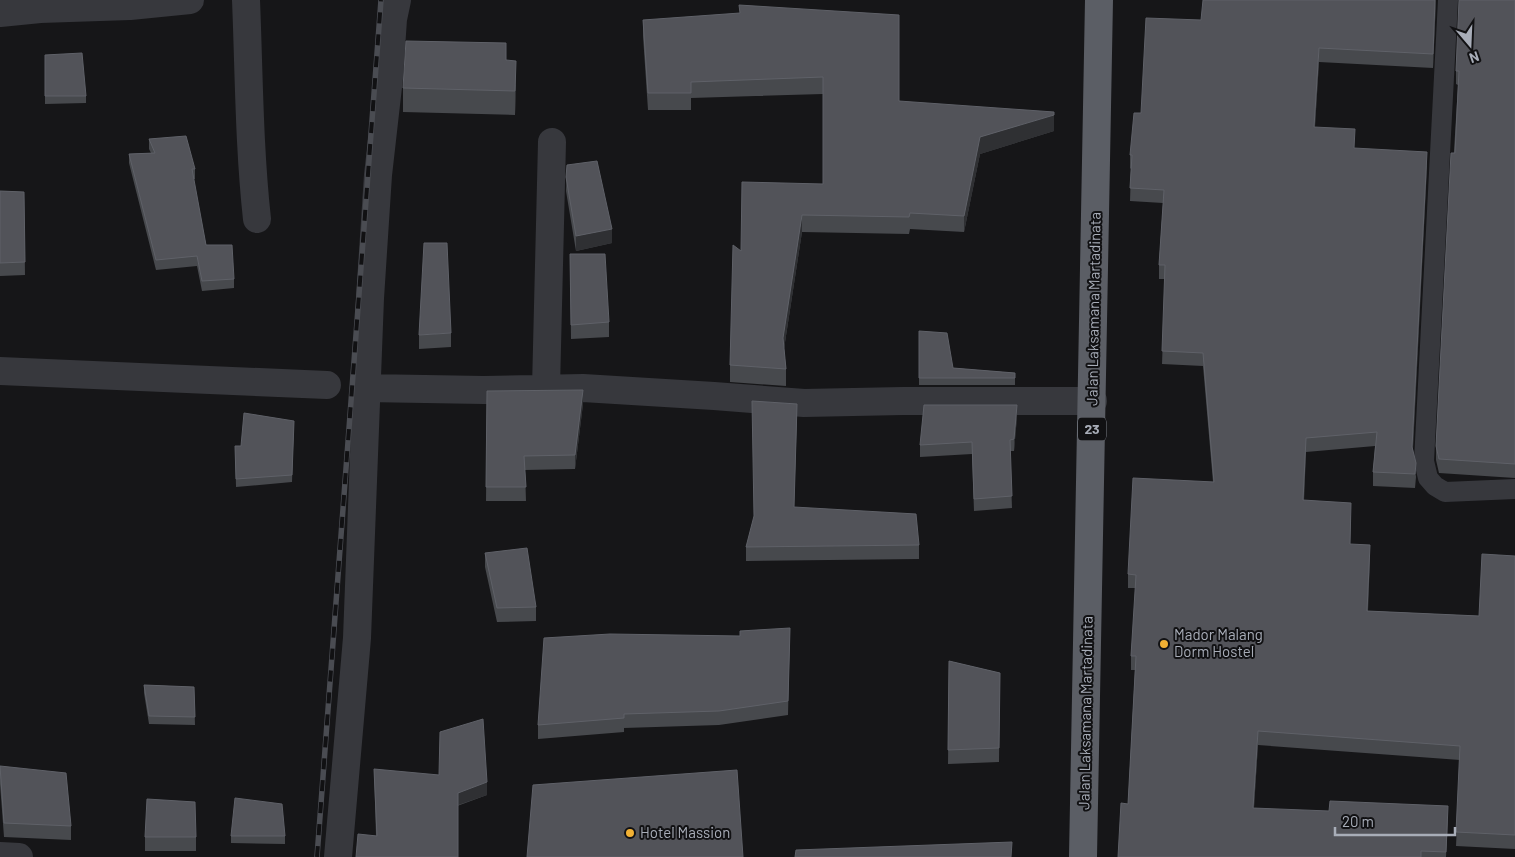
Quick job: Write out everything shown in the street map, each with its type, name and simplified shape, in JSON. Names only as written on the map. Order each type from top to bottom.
[{"type":"highway","name":"Jalan Laksamana Martadinata","points":[[1083,857],[1099,0]]},
{"type":"street","points":[[0,13],[130,6],[190,0]]},
{"type":"street","points":[[246,0],[251,102],[250,141],[257,219]]},
{"type":"street","points":[[338,857],[357,638],[370,298],[378,175],[397,0]]},
{"type":"street","points":[[546,388],[552,142]]},
{"type":"street","points":[[0,371],[327,385]]},
{"type":"street","points":[[366,388],[484,390],[583,388],[804,403],[1092,401]]},
{"type":"street","points":[[0,856],[19,857]]},
{"type":"lane","points":[[1448,0],[1424,461],[1428,478],[1434,486],[1446,492],[1515,489]]},
{"type":"building","points":[[1203,0],[1435,0],[1433,54],[1319,48],[1314,127],[1355,129],[1354,148],[1427,152],[1412,447],[1416,463],[1415,474],[1373,472],[1377,432],[1306,438],[1303,500],[1351,503],[1350,544],[1370,545],[1367,611],[1479,616],[1482,554],[1515,556],[1515,835],[1456,832],[1460,746],[1258,731],[1253,808],[1329,811],[1330,801],[1448,806],[1446,852],[1421,851],[1421,857],[1118,857],[1121,803],[1128,804],[1136,656],[1131,656],[1136,575],[1128,574],[1133,478],[1214,482],[1203,353],[1162,351],[1165,265],[1159,265],[1164,190],[1130,188],[1132,155],[1130,155],[1134,113],[1141,113],[1146,18],[1201,20]]},
{"type":"building","points":[[1459,0],[1515,0],[1515,464],[1439,459],[1436,446],[1451,153],[1455,153],[1459,71],[1456,71]]},
{"type":"building","points":[[739,5],[899,15],[899,101],[1054,112],[1054,115],[980,137],[964,216],[910,213],[909,217],[802,215],[783,338],[786,369],[730,365],[733,245],[741,251],[742,182],[823,184],[823,77],[691,82],[691,93],[648,93],[643,20],[740,13]]},
{"type":"building","points":[[406,41],[506,43],[506,60],[516,61],[515,91],[403,88]]},
{"type":"building","points":[[82,53],[86,96],[45,96],[45,55]]},
{"type":"building","points":[[186,136],[195,169],[192,169],[206,245],[232,245],[234,279],[202,281],[197,256],[156,260],[129,154],[155,153],[149,139]]},
{"type":"building","points":[[597,161],[612,229],[576,236],[566,177],[567,165]]},
{"type":"building","points":[[0,191],[24,192],[25,262],[0,263]]},
{"type":"building","points":[[424,243],[447,243],[451,333],[419,335]]},
{"type":"building","points":[[570,254],[605,254],[609,322],[571,325]]},
{"type":"building","points":[[919,331],[947,333],[953,368],[1015,373],[1015,378],[919,378]]},
{"type":"building","points":[[583,390],[575,455],[524,456],[526,487],[486,487],[487,391]]},
{"type":"building","points":[[752,401],[797,404],[794,507],[916,514],[919,545],[746,547],[754,516]]},
{"type":"building","points":[[924,405],[1017,405],[1014,439],[1010,440],[1012,496],[974,499],[972,442],[920,445]]},
{"type":"building","points":[[244,413],[294,421],[292,475],[236,479],[235,446],[241,446]]},
{"type":"building","points":[[527,548],[536,607],[497,608],[485,553]]},
{"type":"building","points":[[790,628],[788,701],[719,711],[624,714],[624,718],[538,725],[544,638],[610,634],[740,636],[740,631]]},
{"type":"building","points":[[949,661],[1000,673],[999,748],[948,750]]},
{"type":"building","points":[[144,685],[194,687],[195,717],[149,716]]},
{"type":"building","points":[[483,719],[487,782],[458,793],[458,857],[356,857],[358,834],[377,836],[374,769],[439,775],[440,732]]},
{"type":"building","points":[[0,766],[66,773],[71,826],[4,823]]},
{"type":"building","name":"Hotel Massion","points":[[737,770],[743,857],[527,857],[533,785]]},
{"type":"building","points":[[235,798],[282,804],[285,836],[231,836]]},
{"type":"building","points":[[147,799],[195,802],[196,837],[145,837]]},
{"type":"building","points":[[1012,842],[1011,857],[795,857],[796,850]]},
{"type":"railway","points":[[317,857],[381,0]]},
{"type":"place","name":"Mador Malang Dorm Hostel","points":[[1164,644]]},
{"type":"place","name":"Hotel Massion","points":[[630,833]]}]
